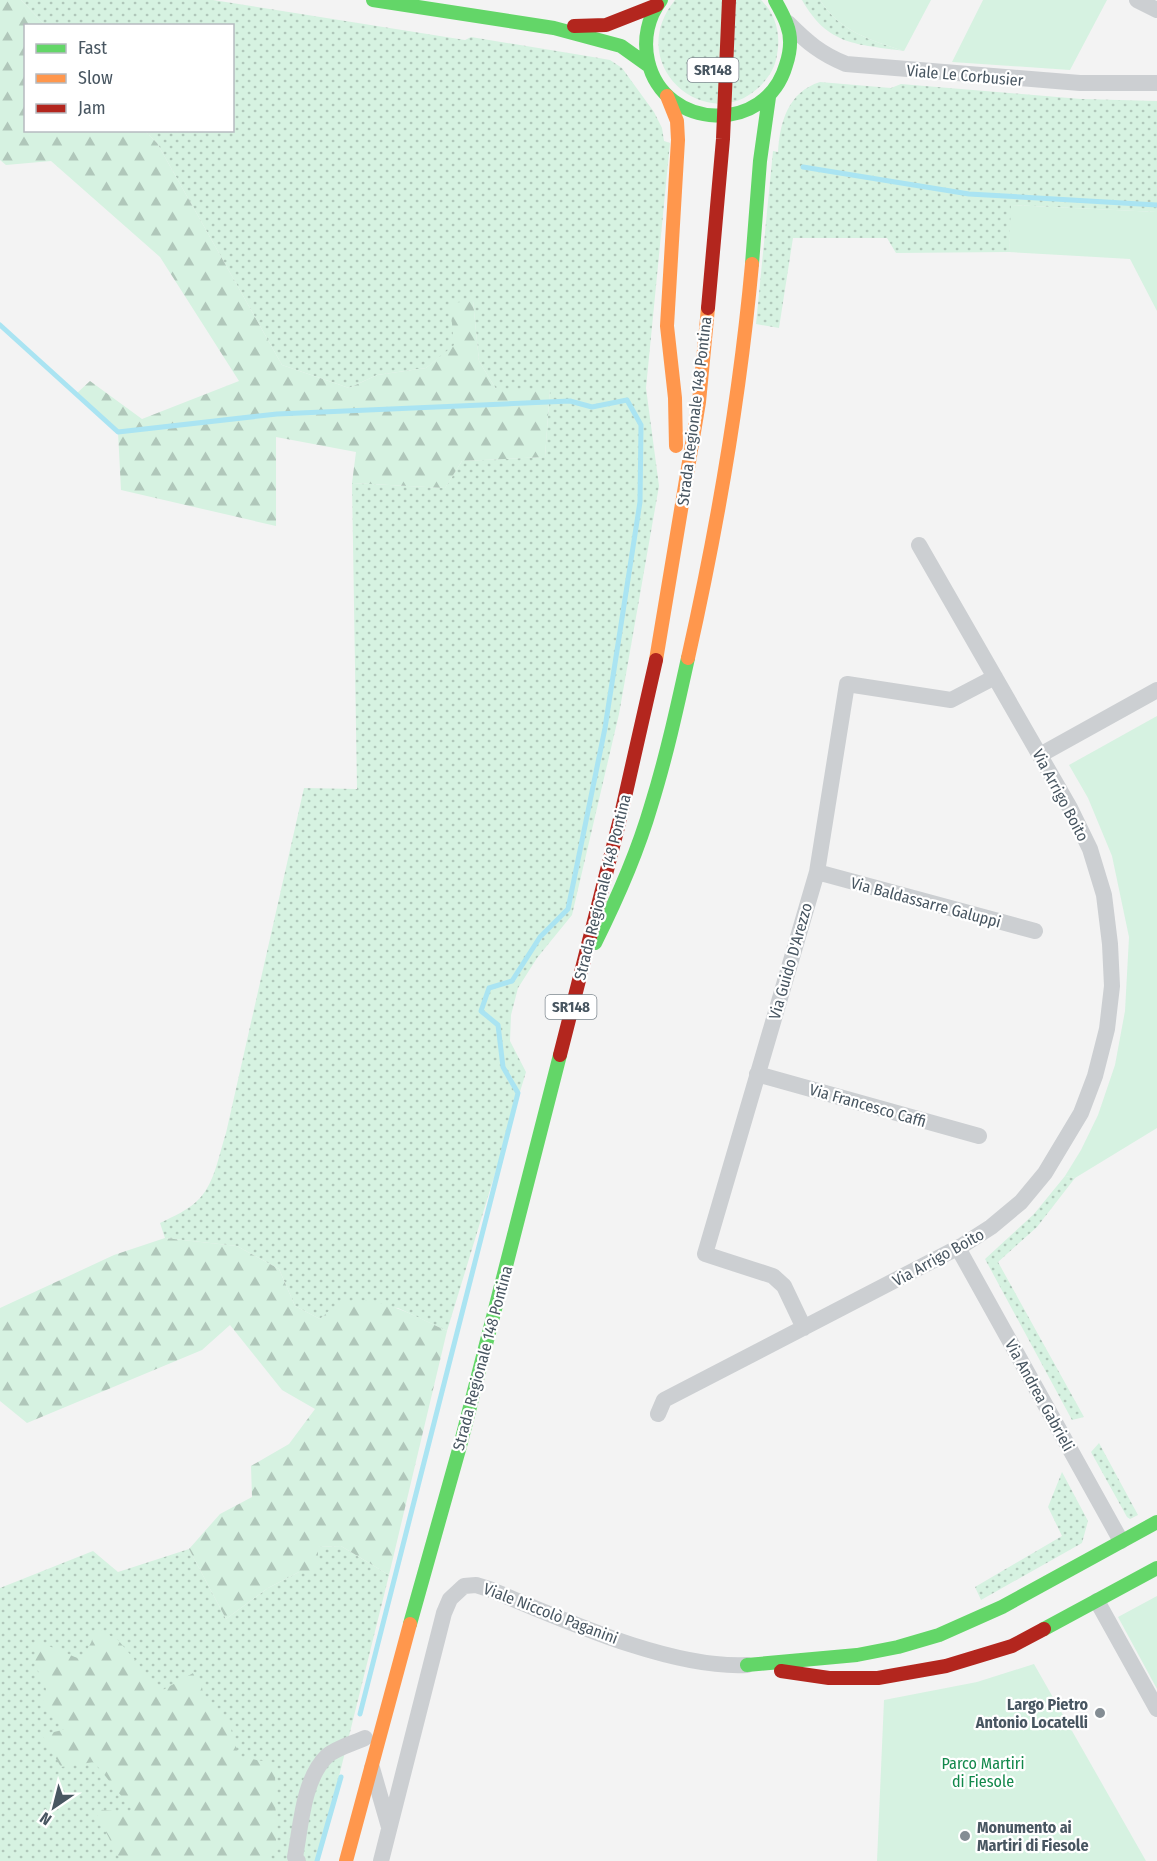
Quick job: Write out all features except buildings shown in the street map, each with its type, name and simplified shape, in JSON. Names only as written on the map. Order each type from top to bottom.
[{"type":"main road","points":[[373,0],[554,28],[621,46],[649,66]]},
{"type":"main road","name":"Strada Regionale 148 Pontina","points":[[703,210],[717,140],[716,0]]},
{"type":"main road","name":"Strada Regionale 148 Pontina","points":[[346,1861],[460,1446],[620,819],[658,653],[699,402],[729,0]]},
{"type":"main road","points":[[659,2],[648,24],[645,45],[649,66],[656,82],[667,96],[691,111],[718,117],[754,108],[769,97],[788,66],[791,47],[788,23],[775,0]]},
{"type":"main road","points":[[554,28],[606,25],[642,12],[659,2]]},
{"type":"main road","name":"Strada Regionale 148 Pontina","points":[[667,96],[677,121],[678,137],[667,326],[675,398],[675,452],[685,374]]},
{"type":"main road","points":[[579,974],[614,904],[636,851],[657,789],[702,600],[731,433],[752,267],[762,141],[769,97]]},
{"type":"main road","name":"Strada Regionale 148 Pontina","points":[[562,992],[610,812],[631,708]]},
{"type":"main road","name":"Strada Regionale 148 Pontina","points":[[489,1276],[553,1026]]},
{"type":"main road","name":"Viale Niccolò Paganini","points":[[747,1665],[845,1657],[897,1647],[949,1632],[1004,1611],[1157,1522]]},
{"type":"main road","name":"Viale Niccolò Paganini","points":[[747,1665],[821,1677],[878,1678],[946,1666],[1017,1638],[1157,1568]]},
{"type":"main road","points":[[333,1861],[377,1693]]},
{"type":"street","points":[[1137,0],[1157,10]]},
{"type":"street","name":"Viale Le Corbusier","points":[[788,23],[808,43],[827,57],[846,64],[1069,82],[1157,83]]},
{"type":"street","name":"Via Arrigo Boito","points":[[658,1414],[664,1400],[958,1248],[991,1227],[1021,1202],[1045,1173],[1082,1113],[1095,1076],[1107,1029],[1112,986],[1104,895],[1090,849],[1040,755],[919,545]]},
{"type":"street","name":"Via Guido D'Arezzo","points":[[804,1328],[783,1286],[773,1276],[705,1254],[817,872],[847,684],[951,700],[995,677]]},
{"type":"street","points":[[1040,755],[1157,690]]},
{"type":"street","name":"Via Baldassarre Galuppi","points":[[817,872],[1035,932]]},
{"type":"street","name":"Via Francesco Caffi","points":[[757,1074],[979,1136]]},
{"type":"street","name":"Via Andrea Gabrieli","points":[[958,1248],[1121,1542]]},
{"type":"street","name":"Viale Niccolò Paganini","points":[[389,1828],[444,1613],[450,1599],[459,1588],[476,1585],[489,1589],[598,1632],[672,1655],[714,1665],[747,1665]]},
{"type":"street","points":[[1097,1600],[1157,1709]]},
{"type":"street","points":[[294,1860],[310,1782],[316,1770],[328,1754],[365,1738]]},
{"type":"street","points":[[371,1764],[389,1828],[381,1861]]},
{"type":"green space","points":[[0,0],[21,0],[44,24],[24,24],[24,132],[146,132],[157,143],[282,365],[349,388],[377,375],[426,368],[454,345],[450,303],[473,301],[479,361],[496,389],[550,389],[545,457],[462,461],[445,488],[352,483],[356,452],[276,437],[276,526],[121,490],[118,432],[76,394],[90,381],[142,419],[239,381],[160,257],[51,161],[6,165],[0,160]]},
{"type":"green space","points":[[21,0],[213,0],[465,40],[471,37],[610,60],[622,68],[654,112],[662,128],[664,141],[670,143],[646,388],[659,486],[619,714],[572,915],[537,958],[518,988],[511,1015],[510,1041],[526,1072],[447,1331],[398,1308],[337,1305],[320,1319],[295,1306],[279,1269],[237,1246],[165,1238],[160,1223],[186,1209],[200,1198],[216,1167],[226,1133],[304,788],[357,789],[352,483],[445,488],[462,461],[545,457],[550,389],[496,389],[479,361],[473,301],[454,346],[426,368],[377,375],[349,388],[282,365],[157,143],[146,132],[234,132],[234,24],[44,24]]},
{"type":"green space","points":[[675,0],[761,0],[774,18],[778,40],[774,65],[761,86],[736,101],[715,104],[694,98],[677,86],[664,68],[659,47],[661,24]]},
{"type":"green space","points":[[802,0],[820,0],[837,20],[847,27],[868,38],[904,51],[858,44],[833,35],[812,15]]},
{"type":"green space","points":[[820,0],[931,0],[904,51],[868,38],[847,27],[828,11]]},
{"type":"green space","points":[[983,0],[1107,0],[1070,70],[952,62]]},
{"type":"green space","points":[[820,82],[891,88],[901,84],[1081,99],[1157,101],[1157,212],[1012,205],[1009,252],[896,253],[887,238],[793,238],[779,328],[756,324],[773,151],[778,152],[784,119],[793,101],[800,93]]},
{"type":"green space","points":[[1011,205],[1157,212],[1157,311],[1130,259],[1009,252]]},
{"type":"green space","points":[[1157,716],[1157,1128],[1075,1178],[1065,1176],[1098,1115],[1115,1065],[1125,1011],[1129,937],[1112,856],[1088,798],[1069,765]]},
{"type":"green space","points":[[1065,1176],[1075,1178],[1037,1227],[998,1262],[1084,1417],[1072,1420],[985,1259],[1034,1214]]},
{"type":"green space","points":[[165,1238],[237,1246],[279,1269],[295,1306],[320,1319],[338,1304],[366,1301],[394,1307],[447,1331],[389,1575],[341,1546],[318,1547],[318,1573],[299,1572],[268,1588],[226,1619],[189,1549],[220,1514],[252,1497],[251,1466],[289,1444],[315,1409],[282,1390],[230,1325],[202,1350],[27,1423],[0,1401],[0,1308],[114,1255]]},
{"type":"green space","points":[[1099,1443],[1138,1515],[1130,1519],[1091,1452]]},
{"type":"green space","points":[[1062,1472],[1088,1521],[1082,1543],[981,1600],[975,1587],[1062,1536],[1048,1507]]},
{"type":"green space","points":[[341,1546],[389,1575],[318,1861],[0,1861],[0,1588],[93,1551],[118,1572],[189,1549],[226,1619],[268,1588],[299,1572],[318,1572],[317,1547]]},
{"type":"green space","points":[[1157,1596],[1157,1689],[1118,1617]]},
{"type":"green space","points":[[98,1629],[118,1640],[161,1691],[195,1672],[206,1699],[230,1726],[239,1757],[275,1763],[276,1845],[267,1861],[121,1861],[94,1809],[135,1813],[94,1762],[61,1767],[42,1735],[66,1729],[42,1705],[46,1689],[35,1664],[37,1641],[82,1660]]},
{"type":"green space","name":"Parco Martiri di Fiesole","points":[[1034,1664],[1146,1861],[877,1861],[884,1700],[977,1682]]},
{"type":"waterway","points":[[803,167],[969,194],[1157,205]]},
{"type":"waterway","points":[[0,325],[118,432],[277,414],[570,401],[592,407],[627,400],[641,425],[640,502],[605,728],[568,909],[540,937],[512,981],[489,988],[481,1011],[498,1025],[503,1067],[518,1093],[360,1714]]},
{"type":"waterway","points":[[317,1861],[341,1777]]},
{"type":"traffic: fast","points":[[373,0],[554,28],[621,46],[649,66]]},
{"type":"traffic: fast","points":[[661,0],[650,21],[646,37],[648,61],[658,84],[674,101],[693,111],[716,116],[738,113],[758,104],[775,88],[786,65],[790,40],[789,30],[775,0]]},
{"type":"traffic: fast","points":[[752,264],[760,161],[769,97]]},
{"type":"traffic: fast","points":[[595,943],[626,876],[645,824],[666,751],[688,658]]},
{"type":"traffic: fast","points":[[410,1624],[460,1446],[560,1055]]},
{"type":"traffic: fast","points":[[747,1665],[857,1655],[898,1647],[939,1635],[1002,1607],[1157,1522]]},
{"type":"traffic: fast","points":[[1044,1629],[1157,1568]]},
{"type":"traffic: slow","points":[[667,96],[677,121],[678,140],[667,326],[675,398],[676,446]]},
{"type":"traffic: slow","points":[[688,658],[709,561],[726,462],[741,363],[752,264]]},
{"type":"traffic: slow","points":[[656,660],[699,402],[708,308]]},
{"type":"traffic: slow","points":[[346,1861],[410,1624]]},
{"type":"traffic: jam","points":[[708,308],[723,139],[729,0]]},
{"type":"traffic: jam","points":[[574,26],[606,25],[657,5]]},
{"type":"traffic: jam","points":[[560,1055],[620,819],[656,660]]},
{"type":"traffic: jam","points":[[781,1671],[829,1678],[878,1678],[946,1666],[1012,1646],[1044,1629]]},
{"type":"place","name":"Largo Pietro Antonio Locatelli","points":[[1100,1713]]},
{"type":"place","name":"Monumento ai Martiri di Fiesole","points":[[965,1836]]}]
